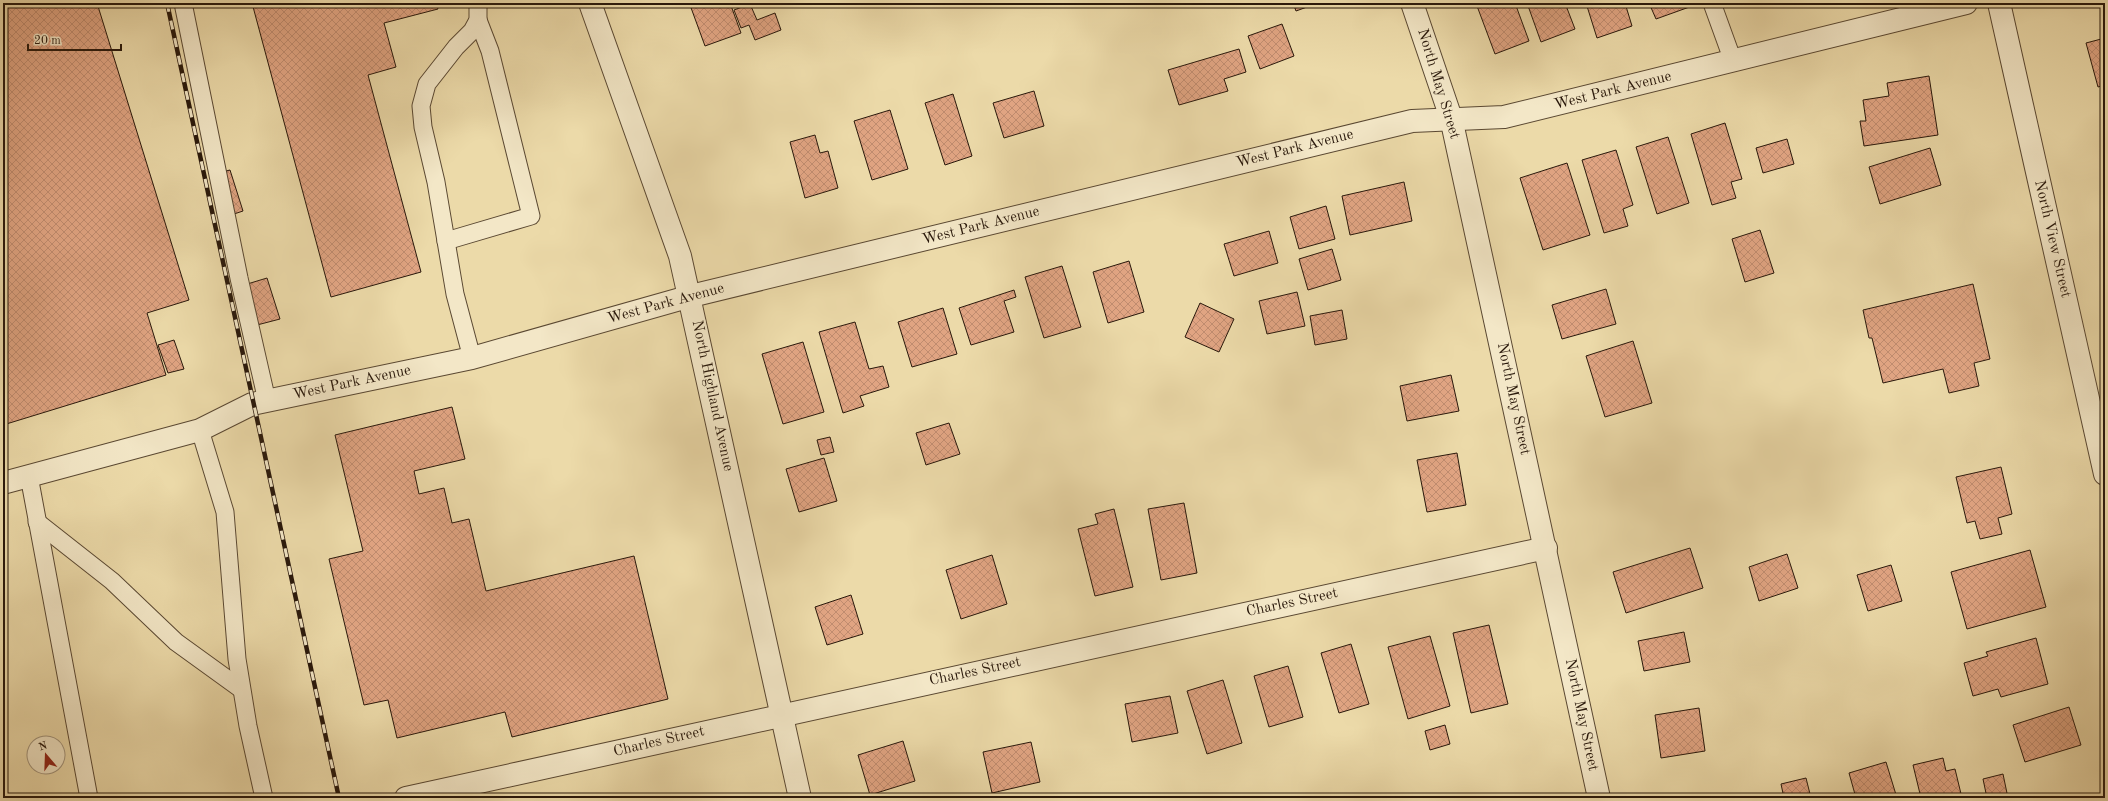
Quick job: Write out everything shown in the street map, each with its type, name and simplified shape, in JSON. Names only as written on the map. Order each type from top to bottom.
[{"type":"street","name":"North Highland Avenue","points":[[590,3],[677,245],[690,296],[800,798]]},
{"type":"street","name":"North May Street","points":[[1412,3],[1451,118],[1546,548],[1599,798]]},
{"type":"street","name":"West Park Avenue","points":[[3,483],[200,430],[252,404],[472,358],[690,296],[1412,121],[1451,118],[1504,117],[1966,3]]},
{"type":"street","name":"North View Street","points":[[2000,3],[2105,474]]},
{"type":"street","name":"Charles Street","points":[[406,798],[781,714],[1546,548]]},
{"type":"lane","points":[[183,3],[239,278],[267,401]]},
{"type":"lane","points":[[1712,3],[1732,61]]},
{"type":"lane","points":[[446,241],[531,216],[490,51],[478,11]]},
{"type":"lane","points":[[472,358],[455,294],[436,182],[422,127],[421,106],[426,84],[472,31],[478,11]]},
{"type":"lane","points":[[200,430],[225,512],[237,659],[264,798]]},
{"type":"lane","points":[[29,476],[89,798]]},
{"type":"lane","points":[[37,522],[112,581],[176,642],[242,689]]},
{"type":"building","points":[[3,3],[97,3],[189,300],[147,313],[166,375],[3,425]]},
{"type":"building","points":[[252,3],[436,3],[438,9],[384,23],[396,67],[368,75],[421,272],[331,297]]},
{"type":"building","points":[[695,3],[730,3],[741,33],[705,46],[690,5]]},
{"type":"building","points":[[1293,3],[1318,3],[1296,11]]},
{"type":"building","points":[[1485,3],[1515,3],[1529,41],[1495,54],[1477,6]]},
{"type":"building","points":[[1527,3],[1565,3],[1575,29],[1541,42]]},
{"type":"building","points":[[1586,3],[1625,3],[1632,26],[1597,38]]},
{"type":"building","points":[[1649,3],[1694,3],[1695,5],[1656,19]]},
{"type":"building","points":[[750,4],[757,20],[775,13],[781,30],[755,40],[749,25],[741,28],[734,10]]},
{"type":"building","points":[[1282,24],[1294,56],[1260,69],[1248,36]]},
{"type":"building","points":[[2105,38],[2105,85],[2098,87],[2086,43]]},
{"type":"building","points":[[1239,49],[1246,72],[1224,79],[1228,91],[1179,105],[1168,70]]},
{"type":"building","points":[[1929,76],[1938,135],[1864,146],[1860,121],[1866,121],[1863,100],[1889,96],[1887,83]]},
{"type":"building","points":[[1034,91],[1044,126],[1004,138],[993,103]]},
{"type":"building","points":[[953,94],[972,156],[945,165],[925,103]]},
{"type":"building","points":[[890,110],[908,169],[872,180],[854,121]]},
{"type":"building","points":[[1725,123],[1742,179],[1731,182],[1736,198],[1712,205],[1691,134]]},
{"type":"building","points":[[815,135],[820,153],[828,151],[838,188],[805,198],[790,142]]},
{"type":"building","points":[[1668,137],[1689,203],[1657,214],[1636,147]]},
{"type":"building","points":[[1787,139],[1794,164],[1763,173],[1756,148]]},
{"type":"building","points":[[1930,148],[1941,185],[1880,204],[1869,167]]},
{"type":"building","points":[[1616,150],[1633,205],[1623,209],[1628,226],[1604,233],[1582,160]]},
{"type":"building","points":[[1567,163],[1590,235],[1543,250],[1520,178]]},
{"type":"building","points":[[230,170],[243,211],[231,215],[218,173]]},
{"type":"building","points":[[1404,182],[1412,221],[1350,235],[1342,196]]},
{"type":"building","points":[[1326,206],[1335,239],[1299,249],[1290,217]]},
{"type":"building","points":[[1760,230],[1774,273],[1745,282],[1732,239]]},
{"type":"building","points":[[1269,231],[1278,263],[1234,276],[1224,244]]},
{"type":"building","points":[[1332,249],[1341,280],[1308,290],[1299,259]]},
{"type":"building","points":[[1129,261],[1144,312],[1108,323],[1093,272]]},
{"type":"building","points":[[1062,266],[1081,327],[1044,338],[1025,277]]},
{"type":"building","points":[[267,278],[280,319],[257,325],[244,285]]},
{"type":"building","points":[[1973,284],[1990,359],[1974,363],[1979,386],[1949,393],[1943,369],[1883,383],[1872,338],[1869,338],[1863,310]]},
{"type":"building","points":[[1606,289],[1616,324],[1562,339],[1552,305]]},
{"type":"building","points":[[1014,290],[1016,297],[1004,301],[1014,332],[971,345],[959,308]]},
{"type":"building","points":[[1297,292],[1305,326],[1267,334],[1259,301]]},
{"type":"building","points":[[1200,303],[1234,319],[1219,352],[1185,337]]},
{"type":"building","points":[[943,308],[957,354],[912,367],[898,322]]},
{"type":"building","points":[[1342,310],[1347,339],[1315,345],[1310,316]]},
{"type":"building","points":[[855,322],[869,369],[883,366],[889,387],[860,396],[864,406],[843,413],[819,332]]},
{"type":"building","points":[[174,340],[184,369],[168,373],[158,345]]},
{"type":"building","points":[[1633,341],[1652,403],[1605,417],[1586,356]]},
{"type":"building","points":[[803,342],[824,412],[783,424],[762,354]]},
{"type":"building","points":[[1451,375],[1459,411],[1407,421],[1400,386]]},
{"type":"building","points":[[452,407],[465,459],[414,471],[419,494],[444,488],[452,523],[469,519],[486,591],[634,556],[668,699],[512,737],[505,712],[397,738],[388,700],[364,705],[329,559],[363,551],[335,435]]},
{"type":"building","points":[[949,423],[960,454],[926,465],[916,433]]},
{"type":"building","points":[[830,437],[834,452],[821,455],[817,440]]},
{"type":"building","points":[[1457,453],[1466,505],[1427,512],[1417,460]]},
{"type":"building","points":[[824,458],[837,501],[799,512],[786,469]]},
{"type":"building","points":[[2001,467],[2012,514],[1998,518],[2002,534],[1980,539],[1975,521],[1967,523],[1956,477]]},
{"type":"building","points":[[1184,503],[1197,573],[1161,580],[1148,509]]},
{"type":"building","points":[[1114,509],[1133,587],[1095,596],[1078,529],[1098,524],[1095,514]]},
{"type":"building","points":[[1690,548],[1703,588],[1626,613],[1613,572]]},
{"type":"building","points":[[2030,550],[2046,607],[1967,629],[1951,572]]},
{"type":"building","points":[[1787,554],[1798,588],[1759,601],[1749,567]]},
{"type":"building","points":[[992,555],[1007,604],[961,619],[946,570]]},
{"type":"building","points":[[1891,565],[1902,601],[1868,611],[1857,575]]},
{"type":"building","points":[[851,595],[863,634],[827,645],[815,607]]},
{"type":"building","points":[[1489,625],[1508,704],[1471,713],[1453,633]]},
{"type":"building","points":[[1684,632],[1690,662],[1644,671],[1638,641]]},
{"type":"building","points":[[1430,636],[1450,706],[1408,719],[1388,647]]},
{"type":"building","points":[[2036,638],[2048,684],[2001,697],[1998,689],[1973,696],[1964,663],[1988,656],[1986,652]]},
{"type":"building","points":[[1351,644],[1369,704],[1339,713],[1321,653]]},
{"type":"building","points":[[1288,666],[1303,717],[1269,727],[1254,676]]},
{"type":"building","points":[[1223,680],[1242,743],[1207,754],[1187,691]]},
{"type":"building","points":[[1170,696],[1178,733],[1132,742],[1125,704]]},
{"type":"building","points":[[2069,707],[2081,745],[2025,762],[2013,725]]},
{"type":"building","points":[[1699,708],[1705,751],[1661,758],[1655,715]]},
{"type":"building","points":[[1445,725],[1450,744],[1430,750],[1425,731]]},
{"type":"building","points":[[903,741],[915,781],[870,795],[858,755]]},
{"type":"building","points":[[1031,742],[1040,782],[992,793],[983,752]]},
{"type":"building","points":[[1943,758],[1946,771],[1955,769],[1962,798],[1921,798],[1913,765]]},
{"type":"building","points":[[1886,762],[1897,798],[1856,798],[1849,773]]},
{"type":"building","points":[[2003,774],[2008,798],[1987,798],[1983,779]]},
{"type":"building","points":[[1806,778],[1811,798],[1784,798],[1781,784]]},
{"type":"railway","points":[[167,3],[339,798]]}]
